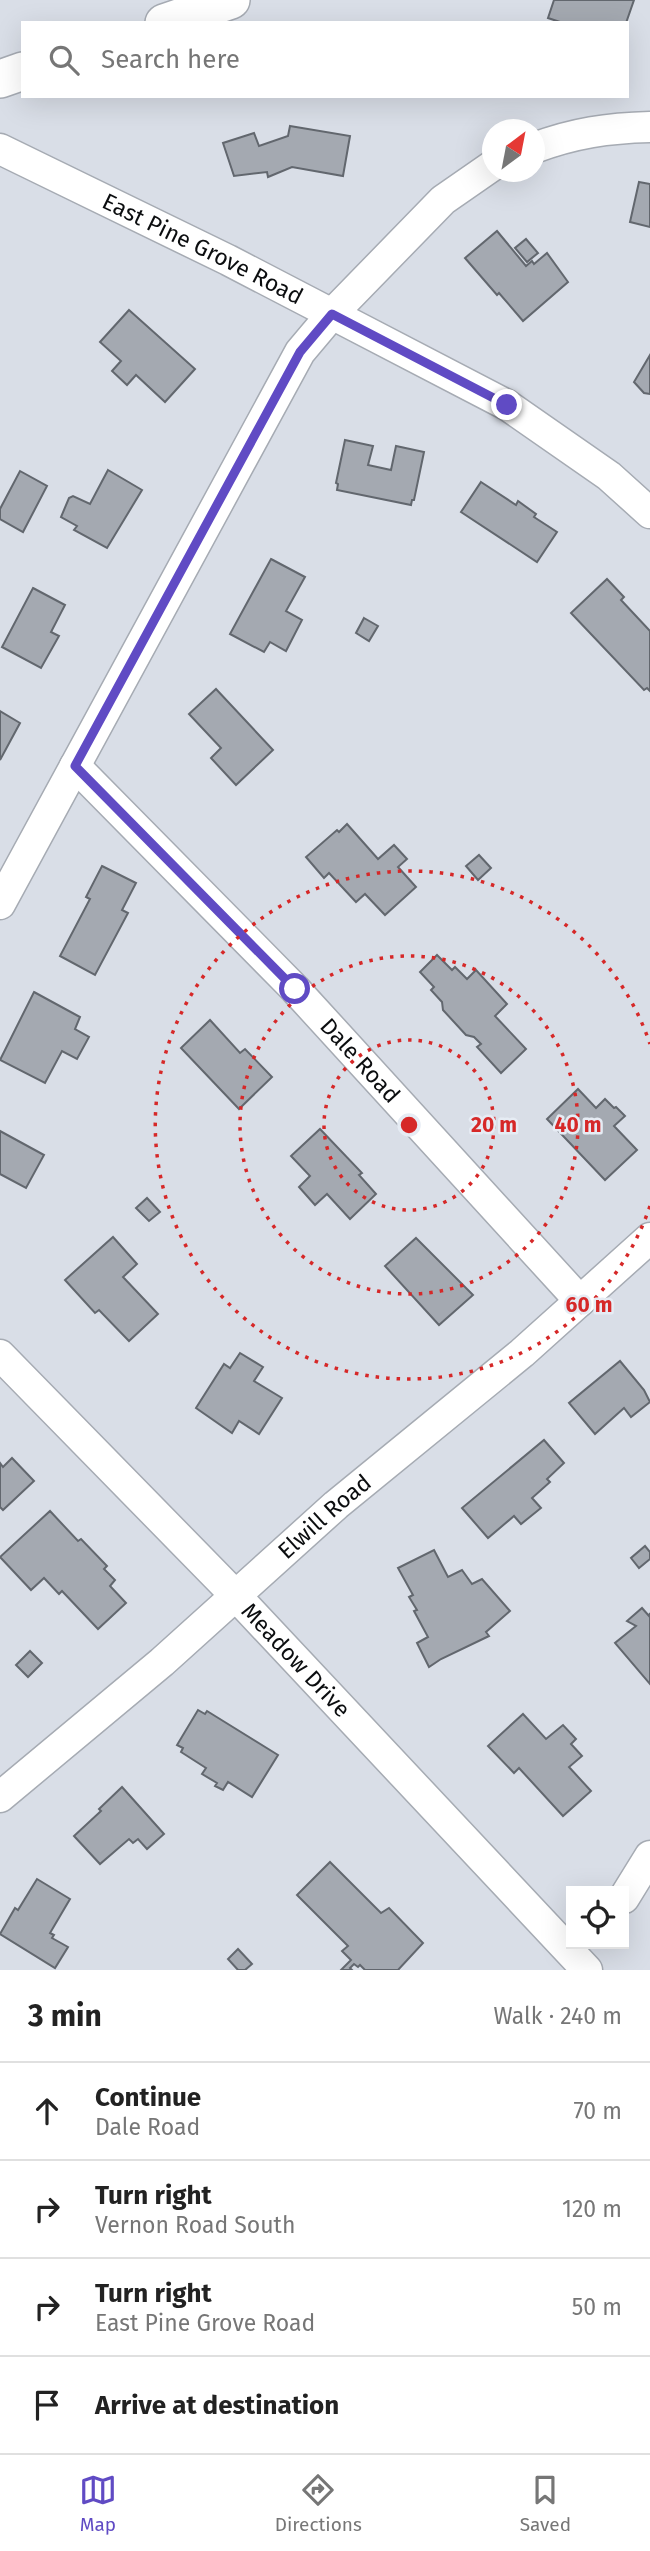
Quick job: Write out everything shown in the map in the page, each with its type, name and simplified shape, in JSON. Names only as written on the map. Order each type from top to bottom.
[{"type":"street","points":[[170,21],[230,0]]},
{"type":"street","points":[[0,79],[21,72]]},
{"type":"street","points":[[545,144],[565,136],[622,127],[650,127]]},
{"type":"street","name":"East Pine Grove Road","points":[[0,149],[228,260],[507,405],[609,476],[650,513]]},
{"type":"street","points":[[0,904],[300,352],[332,314],[443,200],[482,173]]},
{"type":"street","name":"Dale Road","points":[[75,766],[295,989],[580,1301]]},
{"type":"street","name":"Elwill Road","points":[[0,1797],[162,1662],[336,1505],[522,1353],[650,1238]]},
{"type":"street","name":"Meadow Drive","points":[[0,1355],[236,1596],[580,1961]]},
{"type":"street","points":[[629,1890],[650,1856]]},
{"type":"building","points":[[554,0],[634,0],[627,21],[557,21],[548,18]]},
{"type":"building","points":[[290,126],[350,136],[343,176],[292,167],[268,177],[267,172],[234,176],[223,143],[254,133],[259,146],[288,136]]},
{"type":"building","points":[[639,182],[650,184],[650,227],[630,222]]},
{"type":"building","points":[[497,231],[526,266],[532,261],[534,264],[547,253],[568,282],[523,321],[465,258]]},
{"type":"building","points":[[526,239],[538,253],[527,262],[515,248]]},
{"type":"building","points":[[129,310],[195,369],[165,402],[136,375],[127,385],[112,371],[121,361],[100,342]]},
{"type":"building","points":[[650,355],[650,394],[644,393],[634,382]]},
{"type":"building","points":[[345,440],[373,446],[368,465],[391,470],[396,446],[424,452],[411,505],[337,490]]},
{"type":"building","points":[[108,470],[142,490],[107,548],[74,530],[77,526],[61,517],[69,498],[73,496],[90,504]]},
{"type":"building","points":[[20,471],[47,486],[23,532],[0,519],[0,509]]},
{"type":"building","points":[[481,482],[516,505],[518,501],[536,514],[534,517],[557,532],[537,562],[461,512]]},
{"type":"building","points":[[271,559],[305,577],[286,611],[302,620],[286,651],[270,642],[264,652],[230,634]]},
{"type":"building","points":[[607,579],[624,597],[621,600],[650,631],[650,691],[647,688],[644,690],[571,613]]},
{"type":"building","points":[[33,588],[65,605],[51,632],[59,636],[41,668],[2,647]]},
{"type":"building","points":[[364,618],[378,626],[369,641],[356,633]]},
{"type":"building","points":[[216,689],[273,750],[236,785],[211,758],[221,748],[189,714]]},
{"type":"building","points":[[0,711],[20,723],[0,760]]},
{"type":"building","points":[[347,824],[378,859],[394,845],[407,859],[398,867],[416,887],[385,915],[365,894],[356,902],[329,873],[324,878],[306,857]]},
{"type":"building","points":[[479,855],[491,868],[478,880],[466,866]]},
{"type":"building","points":[[102,866],[136,883],[122,910],[128,913],[95,975],[60,956],[90,899],[86,897]]},
{"type":"building","points":[[437,955],[452,970],[455,967],[467,979],[476,970],[507,1004],[495,1016],[526,1049],[501,1073],[477,1047],[481,1044],[474,1037],[466,1035],[443,1010],[442,1002],[431,990],[434,987],[420,972]]},
{"type":"building","points":[[34,992],[80,1017],[75,1029],[89,1037],[77,1059],[62,1051],[45,1083],[0,1060]]},
{"type":"building","points":[[210,1020],[240,1053],[245,1049],[272,1077],[239,1109],[181,1048]]},
{"type":"building","points":[[578,1089],[596,1108],[605,1099],[625,1116],[614,1126],[637,1150],[605,1180],[547,1119]]},
{"type":"building","points":[[320,1129],[362,1173],[359,1175],[376,1194],[350,1219],[327,1194],[315,1205],[299,1187],[310,1176],[291,1156]]},
{"type":"building","points":[[0,1131],[44,1155],[26,1188],[0,1174]]},
{"type":"building","points":[[147,1198],[160,1212],[149,1221],[136,1208]]},
{"type":"building","points":[[113,1237],[137,1264],[123,1277],[158,1314],[129,1341],[99,1310],[95,1313],[65,1280]]},
{"type":"building","points":[[416,1238],[473,1295],[439,1325],[385,1266]]},
{"type":"building","points":[[240,1353],[263,1367],[254,1381],[282,1398],[259,1434],[239,1421],[232,1433],[196,1408],[224,1364],[230,1368]]},
{"type":"building","points":[[620,1361],[644,1390],[650,1402],[631,1417],[624,1408],[595,1434],[569,1403]]},
{"type":"building","points":[[544,1440],[564,1463],[547,1479],[550,1482],[532,1498],[541,1508],[521,1524],[514,1516],[488,1538],[462,1508]]},
{"type":"building","points":[[12,1458],[34,1481],[3,1510],[0,1507],[0,1463],[3,1467]]},
{"type":"building","points":[[50,1511],[78,1541],[81,1539],[107,1566],[104,1569],[115,1580],[110,1586],[126,1603],[98,1629],[62,1591],[59,1594],[44,1578],[31,1590],[0,1557]]},
{"type":"building","points":[[645,1546],[650,1552],[650,1559],[639,1568],[631,1558]]},
{"type":"building","points":[[434,1550],[448,1577],[462,1570],[472,1584],[482,1579],[510,1611],[486,1632],[489,1636],[429,1667],[417,1643],[428,1637],[409,1597],[413,1595],[398,1568]]},
{"type":"building","points":[[642,1608],[649,1616],[650,1613],[650,1684],[615,1643],[636,1626],[627,1621]]},
{"type":"building","points":[[30,1651],[42,1663],[28,1677],[16,1665]]},
{"type":"building","points":[[198,1710],[205,1714],[207,1711],[278,1755],[252,1797],[228,1782],[223,1790],[215,1786],[217,1783],[202,1774],[206,1768],[181,1752],[183,1748],[177,1745]]},
{"type":"building","points":[[523,1714],[546,1739],[563,1725],[576,1739],[571,1744],[582,1756],[569,1767],[591,1791],[563,1816],[519,1768],[514,1773],[488,1746]]},
{"type":"building","points":[[122,1787],[164,1834],[147,1849],[138,1839],[133,1843],[129,1839],[100,1864],[74,1836]]},
{"type":"building","points":[[330,1862],[381,1913],[389,1908],[423,1943],[398,1970],[365,1970],[354,1964],[350,1968],[352,1970],[341,1970],[351,1960],[342,1951],[348,1946],[297,1895]]},
{"type":"building","points":[[37,1879],[70,1899],[50,1933],[54,1935],[52,1938],[68,1947],[55,1968],[0,1934]]},
{"type":"building","points":[[238,1949],[252,1964],[245,1970],[238,1970],[228,1959]]},
{"type":"route","points":[[295,989],[75,766],[300,352],[332,314],[507,405]]}]
